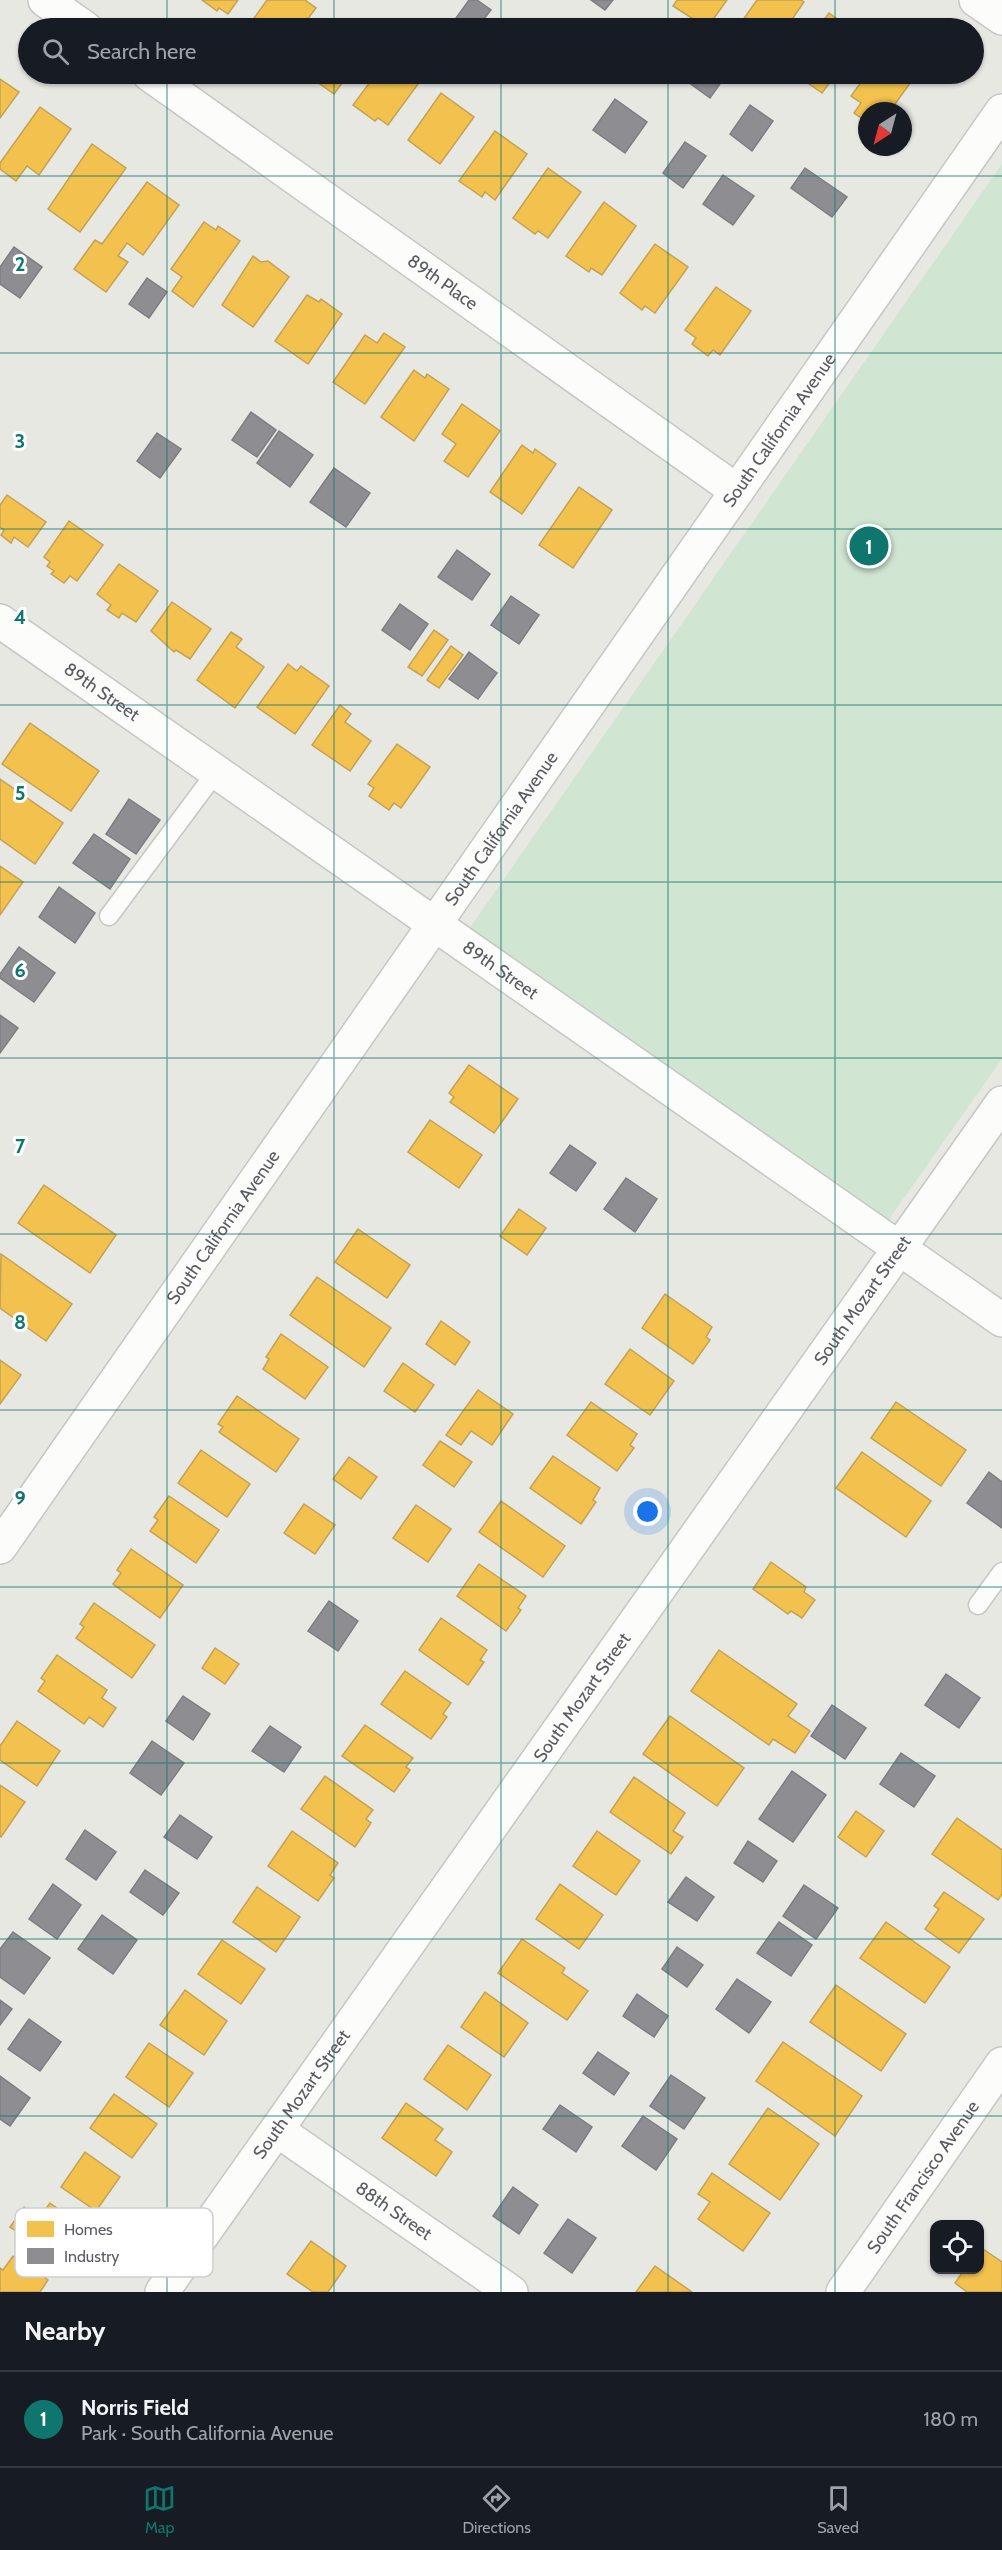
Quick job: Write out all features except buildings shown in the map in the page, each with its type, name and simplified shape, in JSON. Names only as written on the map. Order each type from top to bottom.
[{"type":"street","points":[[45,0],[71,18]]},
{"type":"street","points":[[976,0],[1002,18]]},
{"type":"street","name":"89th Place","points":[[163,84],[737,490]]},
{"type":"street","name":"South California Avenue","points":[[0,1547],[1002,111]]},
{"type":"street","name":"89th Street","points":[[0,621],[1002,1320]]},
{"type":"street","name":"South Mozart Street","points":[[213,2220],[1002,1103]]},
{"type":"street","name":"South Francisco Avenue","points":[[843,2292],[1002,2064]]},
{"type":"street","name":"88th Street","points":[[277,2130],[511,2292]]},
{"type":"street","name":"South Mozart Street","points":[[162,2292],[173,2277]]},
{"type":"lane","points":[[109,916],[216,771]]},
{"type":"lane","points":[[978,1605],[1002,1572]]},
{"type":"green space","points":[[1002,164],[1002,1059],[887,1222],[469,929]]},
{"type":"place","name":"Norris Field","points":[[869,546]]}]
